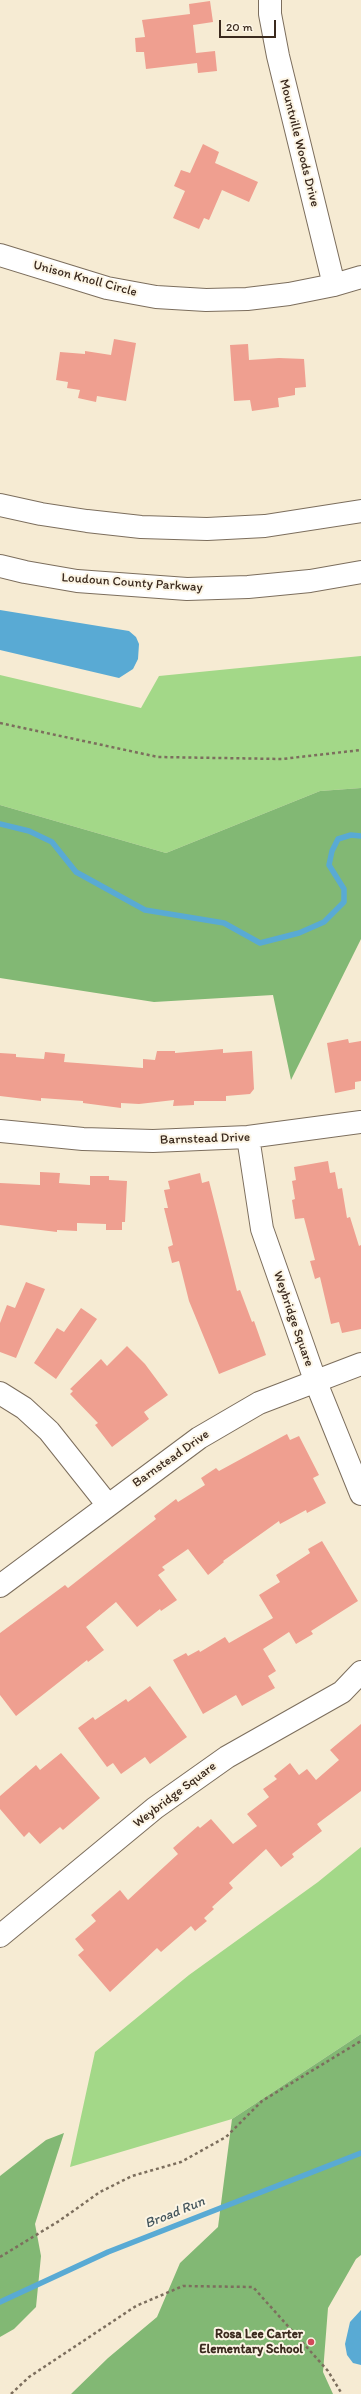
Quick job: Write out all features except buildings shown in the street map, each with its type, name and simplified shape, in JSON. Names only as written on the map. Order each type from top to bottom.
[{"type":"street","name":"Mountville Woods Drive","points":[[270,0],[270,14],[278,56],[334,285]]},
{"type":"street","name":"Unison Knoll Circle","points":[[0,255],[107,288],[156,297],[206,300],[247,299],[289,294],[334,285],[361,277]]},
{"type":"street","points":[[0,505],[41,514],[87,521],[141,527],[207,529],[265,526],[361,512]]},
{"type":"street","name":"Loudoun County Parkway","points":[[0,566],[25,572],[76,580],[187,589],[256,586],[310,581],[361,572]]},
{"type":"street","name":"Barnstead Drive","points":[[0,1131],[83,1139],[153,1141],[248,1137],[361,1122]]},
{"type":"street","name":"Weybridge Square","points":[[248,1137],[262,1228],[315,1380],[361,1494]]},
{"type":"street","name":"Barnstead Drive","points":[[0,1586],[108,1504],[199,1438],[259,1403],[315,1380],[361,1364]]},
{"type":"street","points":[[0,1393],[24,1408],[49,1431],[108,1504]]},
{"type":"street","name":"Weybridge Square","points":[[0,1936],[155,1808],[227,1757],[342,1692],[361,1672]]},
{"type":"path","points":[[0,723],[158,757],[282,759],[361,750]]},
{"type":"path","points":[[0,2257],[100,2192],[132,2176],[181,2162],[226,2138],[262,2102],[361,2041]]},
{"type":"path","points":[[10,2394],[29,2377],[136,2306],[183,2286],[253,2287],[328,2371],[342,2394]]},
{"type":"green space","points":[[361,656],[361,788],[320,791],[166,853],[0,805],[0,675],[141,708],[159,676]]},
{"type":"green space","points":[[361,788],[361,939],[291,1080],[273,995],[154,1002],[0,978],[0,805],[166,853],[320,791]]},
{"type":"green space","points":[[361,1847],[361,2034],[232,2119],[70,2167],[95,2052],[189,1975],[318,1882]]},
{"type":"green space","points":[[361,2034],[361,2255],[356,2259],[328,2308],[323,2372],[333,2394],[71,2394],[108,2358],[157,2317],[180,2263],[218,2227],[232,2119]]},
{"type":"green space","points":[[64,2133],[35,2224],[41,2256],[36,2307],[14,2329],[0,2337],[0,2176],[46,2140]]},
{"type":"water","points":[[0,610],[129,631],[136,637],[139,644],[138,659],[133,669],[119,678],[0,650]]},
{"type":"water","points":[[361,2310],[361,2365],[353,2363],[347,2355],[345,2344],[350,2322]]},
{"type":"waterway","points":[[0,824],[29,831],[52,842],[76,872],[145,910],[224,923],[260,943],[299,933],[324,922],[344,902],[344,889],[329,865],[332,851],[338,839],[351,835],[361,836]]},
{"type":"waterway","name":"Broad Run","points":[[0,2302],[108,2252],[361,2153]]},
{"type":"place","name":"Rosa Lee Carter Elementary School","points":[[311,2342]]}]
